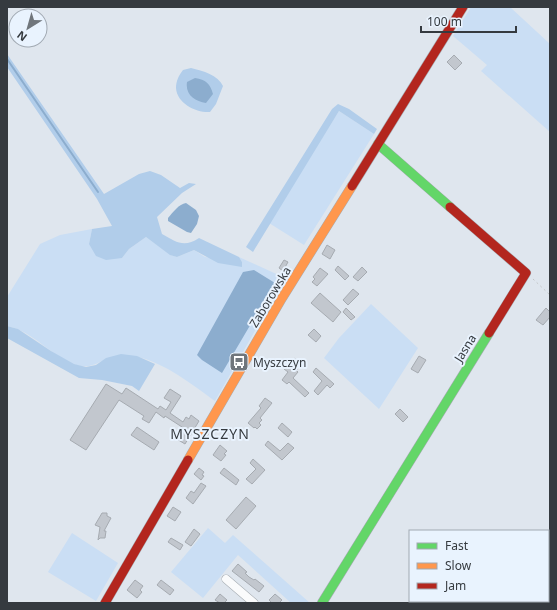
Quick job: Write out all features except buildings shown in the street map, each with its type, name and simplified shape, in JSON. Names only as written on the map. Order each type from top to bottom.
[{"type":"main road","name":"Zaborowska","points":[[105,603],[282,298],[463,7]]},
{"type":"main road","points":[[378,144],[526,273]]},
{"type":"main road","name":"Jasna","points":[[322,603],[526,273]]},
{"type":"street","points":[[226,579],[254,603]]},
{"type":"path","points":[[526,273],[550,295]]},
{"type":"shaded area","points":[[471,7],[510,7],[550,44],[550,132],[481,71],[487,65],[453,36]]},
{"type":"shaded area","points":[[7,54],[104,194],[139,174],[150,171],[161,175],[180,188],[189,183],[196,184],[182,193],[157,217],[162,234],[180,243],[189,243],[199,238],[239,257],[242,262],[242,267],[218,263],[194,250],[177,257],[170,255],[146,237],[129,249],[122,258],[106,260],[96,256],[89,244],[92,229],[112,226],[97,199],[7,67]]},
{"type":"shaded area","points":[[191,68],[214,76],[223,86],[216,104],[210,112],[199,111],[188,106],[177,94],[176,85],[179,76],[183,70]]},
{"type":"shaded area","points":[[195,78],[205,81],[210,87],[213,94],[206,103],[198,101],[189,94],[187,82]]},
{"type":"shaded area","points":[[338,104],[349,109],[377,129],[374,134],[339,111],[253,252],[246,247],[332,109]]},
{"type":"shaded area","points":[[339,111],[374,134],[304,245],[269,223]]},
{"type":"shaded area","points":[[186,203],[196,210],[199,216],[197,224],[191,233],[168,221],[168,218],[176,209]]},
{"type":"shaded area","points":[[92,229],[89,244],[122,258],[129,249],[146,237],[171,255],[177,257],[194,250],[205,257],[242,262],[239,257],[285,278],[215,401],[178,375],[148,360],[135,356],[126,356],[104,360],[88,366],[76,365],[59,356],[34,338],[7,326],[7,297],[40,244],[60,235]]},
{"type":"shaded area","points":[[254,270],[275,283],[222,373],[197,355],[243,272]]},
{"type":"shaded area","points":[[371,304],[418,348],[379,409],[324,358],[339,338]]},
{"type":"shaded area","points":[[7,326],[18,329],[74,364],[86,367],[96,365],[106,358],[121,354],[137,356],[155,364],[139,391],[132,386],[102,380],[79,378],[7,338]]},
{"type":"shaded area","points":[[208,528],[225,543],[233,535],[310,603],[291,603],[238,555],[203,598],[171,572]]},
{"type":"shaded area","points":[[72,533],[118,563],[96,601],[48,572]]},
{"type":"waterway","points":[[7,59],[98,192]]},
{"type":"traffic: fast","points":[[378,144],[450,207]]},
{"type":"traffic: fast","points":[[322,603],[489,333]]},
{"type":"traffic: slow","points":[[188,460],[282,298],[352,186]]},
{"type":"traffic: jam","points":[[352,186],[463,7]]},
{"type":"traffic: jam","points":[[450,207],[526,273],[489,333]]},
{"type":"traffic: jam","points":[[105,603],[188,460]]},
{"type":"place","name":"Myszczyn","points":[[239,362]]},
{"type":"district","name":"MYSZCZYN","points":[[210,433]]}]
